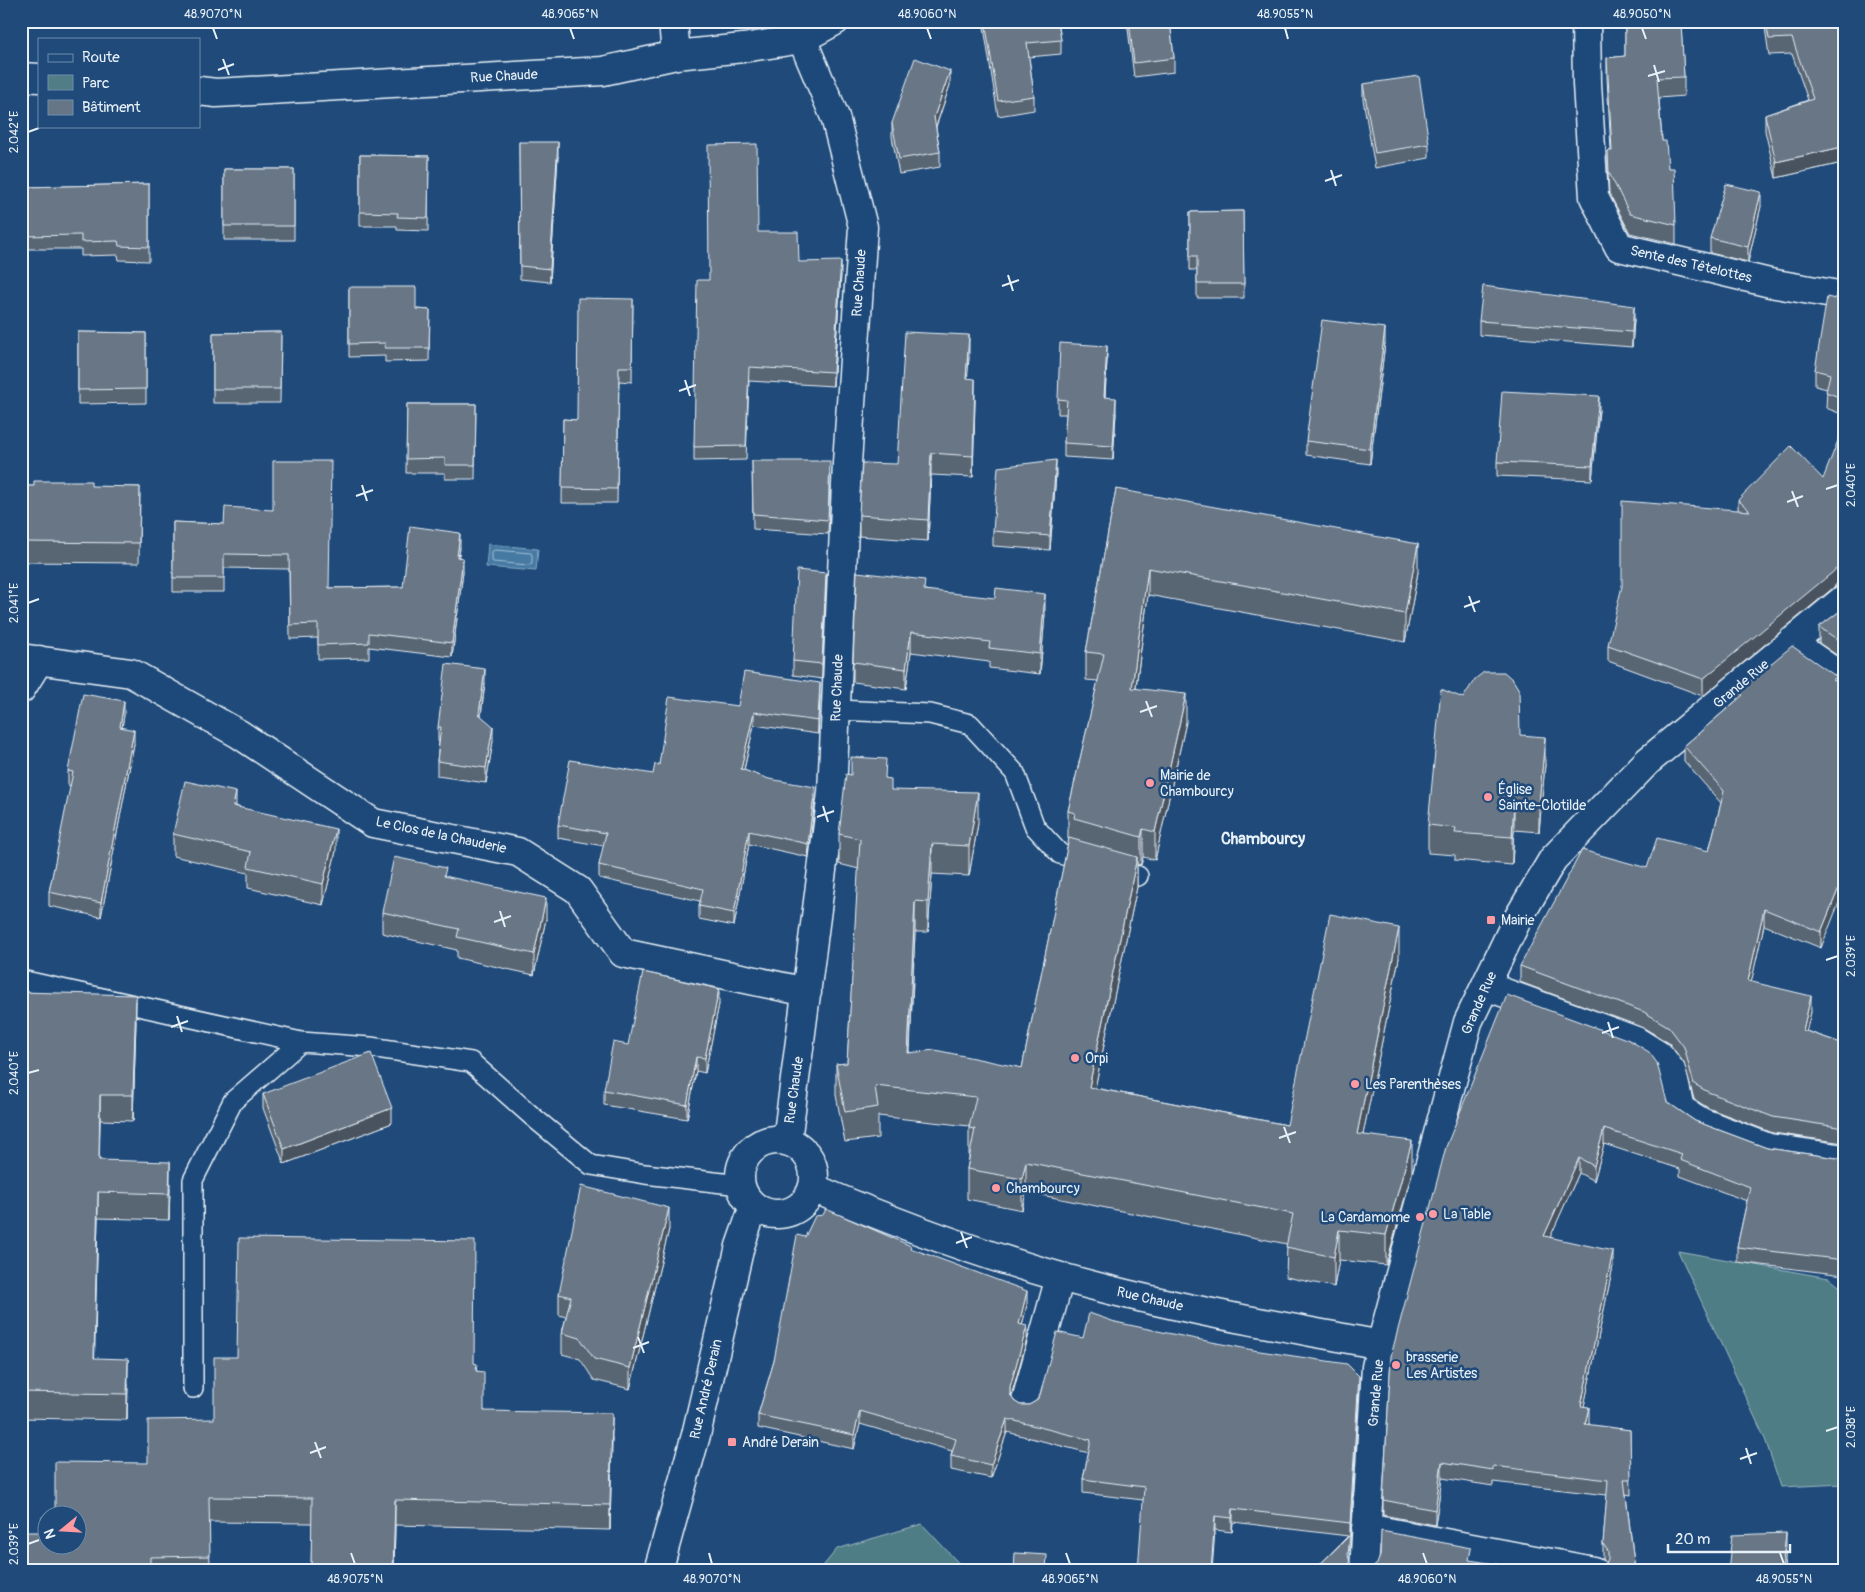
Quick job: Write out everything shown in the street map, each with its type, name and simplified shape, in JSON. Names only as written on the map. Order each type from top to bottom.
[{"type":"street","points":[[673,21],[676,55]]},
{"type":"street","points":[[802,39],[835,21]]},
{"type":"street","name":"Sente des Têtelottes","points":[[1586,21],[1586,84],[1594,196],[1620,247],[1770,283],[1844,296]]},
{"type":"street","name":"Rue Chaude","points":[[200,91],[216,93],[604,71],[676,55],[802,39],[835,117],[863,227],[847,463],[832,793],[787,1141]]},
{"type":"street","points":[[21,77],[38,78]]},
{"type":"street","name":"Grande Rue","points":[[1364,1571],[1376,1367],[1380,1345],[1468,1022],[1517,920],[1553,859],[1648,761],[1844,599]]},
{"type":"street","points":[[1792,642],[1844,680]]},
{"type":"street","name":"Le Clos de la Chauderie","points":[[21,689],[30,659],[131,673],[239,734],[373,823],[518,852],[578,890],[623,953],[807,992]]},
{"type":"street","points":[[1486,986],[1636,1041],[1660,1056],[1672,1072],[1680,1110],[1701,1122],[1769,1148],[1844,1159]]},
{"type":"street","points":[[774,1139],[787,1141],[798,1146],[807,1154],[812,1164],[813,1188],[807,1199],[799,1207],[788,1212],[776,1214],[765,1212],[747,1195],[740,1172],[744,1160],[751,1150],[762,1142],[774,1139]]},
{"type":"street","name":"Rue Chaude","points":[[813,1188],[863,1209],[994,1258],[1060,1277],[1170,1305],[1380,1345]]},
{"type":"street","name":"Rue André Derain","points":[[658,1571],[696,1435],[740,1246],[747,1195]]},
{"type":"street","points":[[1025,1404],[1060,1277]]},
{"type":"street","points":[[1366,1528],[1593,1571]]},
{"type":"lane","points":[[836,710],[930,714],[970,724],[1015,773],[1035,827],[1060,854],[1138,876]]},
{"type":"lane","points":[[21,980],[301,1042],[370,1047],[471,1062],[591,1165],[683,1179],[747,1195]]},
{"type":"lane","points":[[194,1388],[193,1180],[233,1101],[301,1042]]},
{"type":"green space","points":[[1678,1251],[1829,1278],[1844,1290],[1844,1484],[1781,1487],[1765,1439]]},
{"type":"green space","points":[[922,1524],[966,1571],[819,1571],[837,1549]]},
{"type":"water","points":[[488,544],[538,549],[536,571],[486,567]]},
{"type":"building","points":[[985,21],[1058,21],[1061,40],[1027,43],[1034,96],[998,101]]},
{"type":"building","points":[[1129,21],[1170,21],[1174,58],[1134,63]]},
{"type":"building","points":[[1625,21],[1681,21],[1684,77],[1657,78],[1662,141],[1666,141],[1668,168],[1674,168],[1676,225],[1630,214],[1609,173],[1608,151],[1612,151],[1607,58],[1625,56]]},
{"type":"building","points":[[1766,21],[1844,21],[1844,155],[1842,147],[1776,162],[1765,115],[1813,99],[1792,38],[1769,39]]},
{"type":"building","points":[[915,58],[950,71],[934,117],[940,152],[899,159],[892,123]]},
{"type":"building","points":[[1419,76],[1429,144],[1375,153],[1363,84]]},
{"type":"building","points":[[519,142],[558,142],[550,269],[520,266]]},
{"type":"building","points":[[757,144],[758,232],[798,232],[799,262],[841,261],[833,372],[749,367],[746,446],[694,447],[697,280],[709,280],[708,145]]},
{"type":"building","points":[[360,155],[429,156],[428,218],[397,217],[398,213],[360,212]]},
{"type":"building","points":[[224,169],[294,169],[294,226],[224,226]]},
{"type":"building","points":[[21,175],[25,175],[25,187],[149,184],[149,247],[119,246],[118,241],[81,242],[81,235],[21,236]]},
{"type":"building","points":[[1726,184],[1761,192],[1748,247],[1710,238]]},
{"type":"building","points":[[1243,211],[1244,284],[1197,284],[1197,256],[1190,256],[1190,212]]},
{"type":"building","points":[[1483,286],[1634,306],[1632,332],[1479,321]]},
{"type":"building","points":[[349,287],[416,287],[416,309],[430,310],[429,348],[385,348],[385,343],[349,344]]},
{"type":"building","points":[[1836,294],[1844,295],[1844,399],[1826,392],[1830,374],[1815,370],[1827,297],[1835,299]]},
{"type":"building","points":[[578,298],[633,299],[632,367],[619,367],[617,489],[562,488],[563,419],[577,420]]},
{"type":"building","points":[[1322,320],[1385,328],[1370,449],[1306,441]]},
{"type":"building","points":[[78,332],[146,333],[146,389],[78,390]]},
{"type":"building","points":[[281,332],[280,389],[213,389],[213,333]]},
{"type":"building","points":[[905,332],[969,335],[966,378],[975,379],[973,456],[931,453],[928,520],[859,515],[862,463],[897,464]]},
{"type":"building","points":[[1060,343],[1107,346],[1104,397],[1116,398],[1113,446],[1064,443],[1067,400],[1058,399]]},
{"type":"building","points":[[1502,391],[1599,396],[1592,466],[1497,462]]},
{"type":"building","points":[[407,404],[476,404],[475,465],[445,465],[445,458],[406,459]]},
{"type":"building","points":[[1844,425],[1844,559],[1833,572],[1703,679],[1608,645],[1622,586],[1622,501],[1750,511],[1738,500],[1791,446],[1823,479]]},
{"type":"building","points":[[1056,460],[1050,536],[993,531],[998,467]]},
{"type":"building","points":[[273,461],[331,461],[329,588],[403,587],[410,526],[460,533],[457,557],[463,558],[452,643],[369,633],[369,643],[318,645],[318,624],[290,625],[289,555],[224,554],[224,578],[173,578],[173,522],[224,524],[225,507],[273,510]]},
{"type":"building","points":[[752,461],[830,461],[828,520],[753,514]]},
{"type":"building","points":[[34,481],[91,481],[91,486],[140,487],[139,543],[21,542],[21,486],[34,486]]},
{"type":"building","points":[[1116,489],[1418,544],[1405,614],[1148,568],[1132,688],[1186,694],[1155,832],[1143,829],[1141,837],[1074,818],[1075,813],[1068,811],[1104,654],[1086,652]]},
{"type":"building","points":[[797,570],[826,573],[822,664],[793,661]]},
{"type":"building","points":[[857,572],[925,580],[924,590],[995,598],[996,588],[1045,594],[1040,654],[989,648],[990,642],[911,632],[906,669],[853,662]]},
{"type":"building","points":[[1844,608],[1844,644],[1819,627]]},
{"type":"building","points":[[1792,646],[1837,677],[1832,680],[1844,684],[1844,875],[1821,932],[1764,909],[1748,981],[1811,996],[1803,1030],[1844,1044],[1844,1128],[1773,1117],[1708,1092],[1694,1084],[1684,1047],[1669,1027],[1644,1012],[1520,966],[1582,850],[1647,868],[1657,838],[1709,851],[1724,791],[1684,746],[1743,695],[1737,692]]},
{"type":"building","points":[[446,664],[485,669],[479,714],[493,726],[486,768],[437,761],[441,727],[438,727]]},
{"type":"building","points":[[744,672],[820,683],[818,721],[754,712],[741,769],[769,779],[815,787],[808,844],[749,831],[734,913],[699,906],[703,889],[599,865],[606,833],[558,825],[570,760],[653,774],[655,764],[659,765],[669,697],[738,706]]},
{"type":"building","name":"Église Sainte-Clotilde","points":[[1484,672],[1504,672],[1513,680],[1519,690],[1520,735],[1545,737],[1539,804],[1514,802],[1512,837],[1455,833],[1456,828],[1428,825],[1441,689],[1463,698],[1475,679]]},
{"type":"building","points":[[83,694],[124,701],[120,727],[134,730],[101,903],[49,892],[73,772],[68,771]]},
{"type":"building","points":[[851,757],[886,759],[885,778],[891,779],[891,790],[978,792],[969,846],[932,844],[928,902],[915,901],[908,1053],[935,1050],[1022,1068],[1069,838],[1137,857],[1089,1087],[1287,1125],[1330,914],[1399,928],[1357,1134],[1412,1141],[1386,1235],[1339,1230],[1334,1257],[1286,1247],[1293,1214],[1026,1162],[1022,1179],[967,1169],[975,1129],[969,1128],[976,1097],[875,1086],[878,1107],[845,1112],[836,1064],[847,1063],[860,839],[839,834],[846,774],[851,775]]},
{"type":"building","points":[[185,781],[236,792],[233,806],[336,829],[323,884],[248,867],[251,852],[173,834]]},
{"type":"building","points":[[394,857],[446,868],[444,876],[546,898],[534,954],[457,937],[459,929],[382,912]]},
{"type":"building","points":[[643,972],[719,989],[705,1058],[696,1057],[687,1105],[604,1090],[613,1042],[628,1045]]},
{"type":"building","points":[[21,992],[136,995],[133,1095],[100,1095],[99,1160],[170,1162],[169,1194],[98,1192],[94,1358],[128,1359],[127,1394],[21,1392]]},
{"type":"building","points":[[1507,995],[1629,1040],[1649,1052],[1657,1063],[1667,1102],[1695,1121],[1767,1148],[1844,1159],[1844,1260],[1737,1247],[1750,1187],[1680,1160],[1682,1154],[1604,1129],[1594,1166],[1579,1158],[1544,1236],[1613,1251],[1581,1406],[1589,1407],[1585,1424],[1630,1430],[1631,1479],[1624,1479],[1635,1571],[1601,1571],[1601,1568],[1608,1559],[1608,1551],[1603,1544],[1608,1480],[1493,1466],[1493,1470],[1442,1462],[1435,1510],[1383,1500],[1391,1356],[1446,1147]]},
{"type":"building","points":[[371,1053],[392,1108],[284,1149],[263,1094]]},
{"type":"building","points":[[581,1186],[669,1208],[630,1368],[594,1359],[580,1338],[562,1333],[571,1297],[559,1294]]},
{"type":"building","points":[[826,1209],[911,1246],[910,1248],[1027,1291],[1019,1324],[1027,1326],[1010,1387],[1010,1394],[1014,1401],[1020,1405],[1029,1405],[1036,1401],[1040,1395],[1057,1332],[1083,1338],[1089,1313],[1115,1322],[1191,1338],[1253,1350],[1347,1364],[1359,1376],[1350,1523],[1233,1509],[1232,1518],[1215,1516],[1211,1571],[1138,1571],[1144,1487],[1083,1479],[1091,1440],[1007,1419],[991,1465],[951,1456],[956,1439],[860,1411],[854,1435],[758,1415],[774,1361],[797,1235],[805,1237],[815,1216],[823,1215]]},
{"type":"building","points":[[239,1238],[475,1241],[474,1363],[477,1364],[476,1371],[484,1372],[484,1411],[612,1413],[610,1505],[395,1500],[393,1571],[311,1571],[312,1498],[209,1497],[210,1556],[150,1557],[150,1571],[21,1571],[21,1532],[38,1532],[38,1554],[88,1554],[88,1504],[55,1504],[55,1462],[148,1463],[148,1420],[214,1419],[214,1357],[237,1357]]},
{"type":"building","points":[[1381,1531],[1471,1548],[1469,1560],[1515,1567],[1515,1571],[1365,1571],[1377,1564],[1380,1556]]},
{"type":"building","points":[[1786,1533],[1782,1571],[1728,1571],[1732,1535]]},
{"type":"building","points":[[1350,1535],[1348,1555],[1350,1563],[1356,1569],[1362,1571],[1313,1571]]},
{"type":"building","points":[[1015,1553],[1047,1555],[1046,1571],[1014,1571]]},
{"type":"place","name":"Mairie de Chambourcy","points":[[1150,783]]},
{"type":"place","name":"Église Sainte-Clotilde","points":[[1488,797]]},
{"type":"place","name":"Mairie","points":[[1491,920]]},
{"type":"place","name":"Orpi","points":[[1075,1058]]},
{"type":"place","name":"Les Parenthèses","points":[[1355,1084]]},
{"type":"place","name":"Chambourcy","points":[[996,1188]]},
{"type":"place","name":"La Table","points":[[1433,1214]]},
{"type":"place","name":"La Cardamome","points":[[1420,1217]]},
{"type":"place","name":"brasserie Les Artistes","points":[[1396,1365]]},
{"type":"place","name":"André Derain","points":[[732,1442]]},
{"type":"district","name":"Chambourcy","points":[[1263,839]]}]
